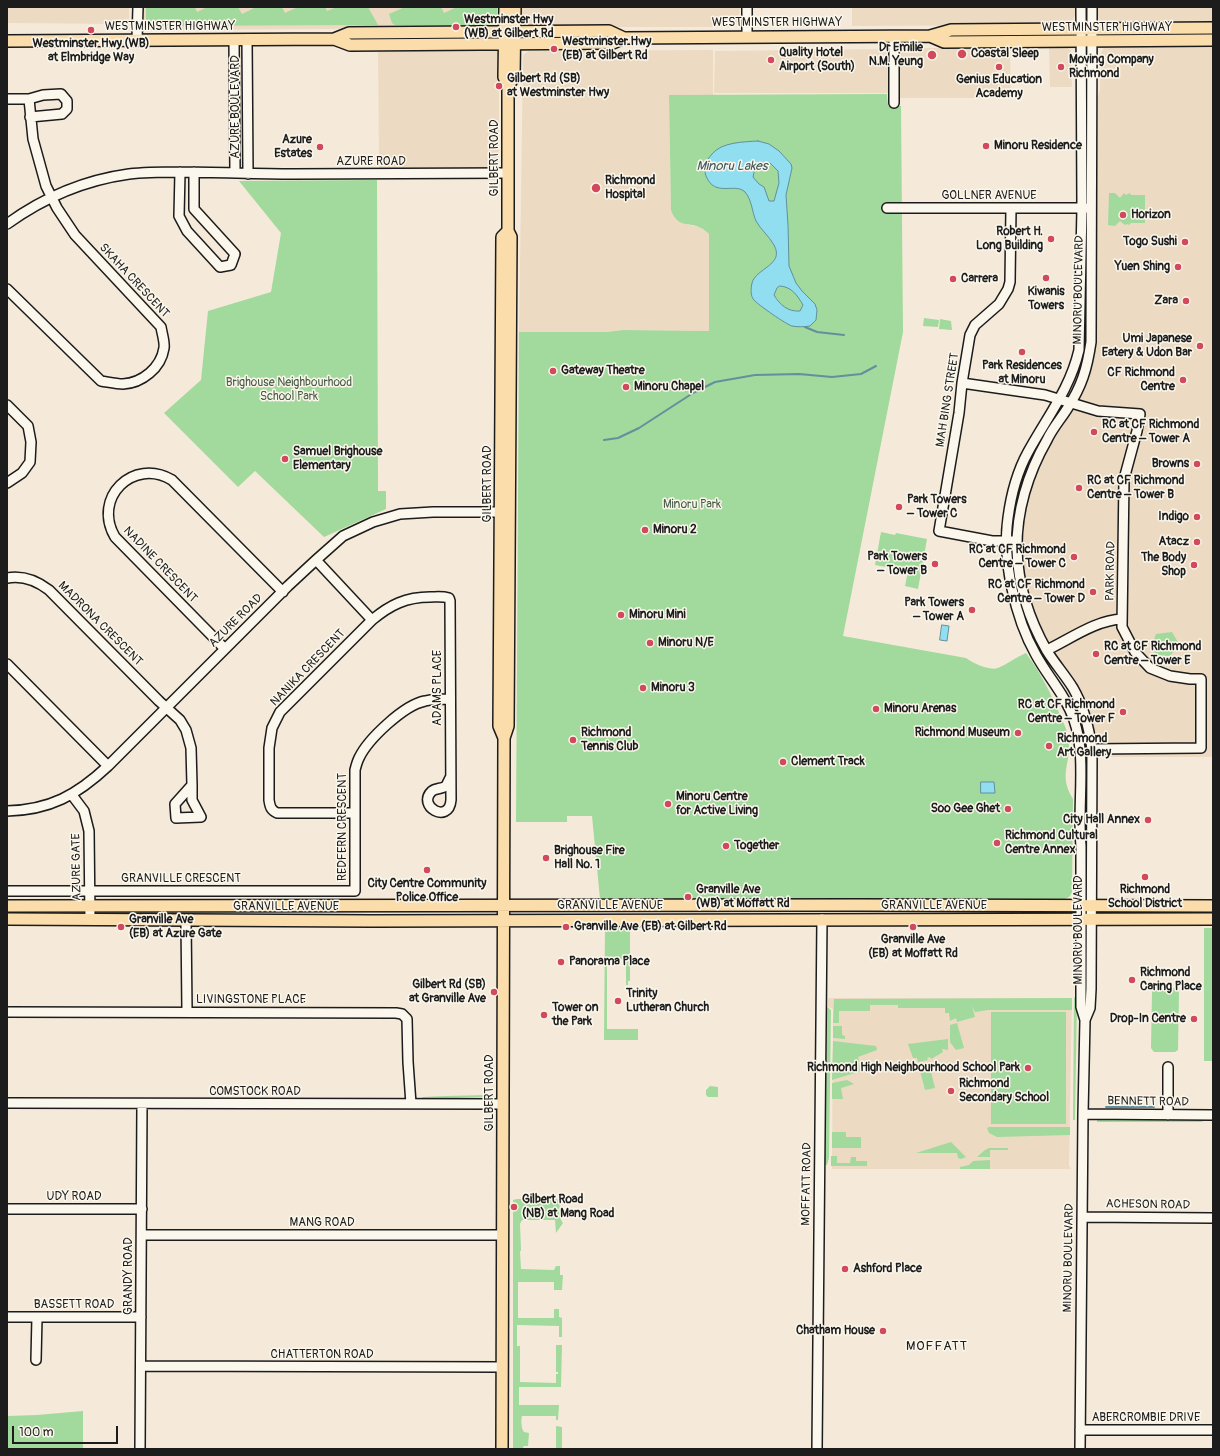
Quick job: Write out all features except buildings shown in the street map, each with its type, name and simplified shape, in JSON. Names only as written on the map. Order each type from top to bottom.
[{"type":"main road","name":"GILBERT ROAD","points":[[502,1449],[504,738],[508,726],[505,512],[511,237],[508,231],[508,86],[514,77],[505,7]]},
{"type":"main road","name":"GILBERT ROAD","points":[[509,32],[515,7]]},
{"type":"main road","name":"WESTMINSTER HIGHWAY","points":[[334,39],[350,45],[613,43],[624,38],[930,36],[951,30],[1213,28]]},
{"type":"main road","name":"WESTMINSTER HIGHWAY","points":[[7,41],[334,39],[349,33],[608,31],[624,38]]},
{"type":"main road","name":"WESTMINSTER HIGHWAY","points":[[930,36],[944,42],[1213,40]]},
{"type":"main road","name":"GRANVILLE AVENUE","points":[[7,906],[856,904],[1213,906]]},
{"type":"main road","name":"GRANVILLE AVENUE","points":[[7,919],[1213,919]]},
{"type":"street","points":[[137,40],[138,7]]},
{"type":"street","points":[[747,7],[747,36]]},
{"type":"street","name":"MINORU BOULEVARD","points":[[1082,7],[1087,29]]},
{"type":"street","name":"MINORU BOULEVARD","points":[[1086,906],[1080,829],[1080,745],[1074,719],[1062,695],[1036,656],[1020,617],[1008,564],[1006,541],[1008,516],[1017,478],[1028,452],[1069,382],[1076,365],[1079,350],[1086,41],[1092,7]]},
{"type":"street","points":[[894,36],[894,103]]},
{"type":"street","points":[[234,40],[235,172]]},
{"type":"street","name":"AZURE BOULEVARD","points":[[247,40],[248,174]]},
{"type":"street","name":"MINORU BOULEVARD","points":[[1080,1449],[1085,1020],[1081,1007],[1086,919],[1092,749],[1090,736],[1082,709],[1073,689],[1047,650],[1033,624],[1023,589],[1017,541],[1023,499],[1030,476],[1047,438],[1080,386],[1087,368],[1091,342],[1091,208],[1086,41]]},
{"type":"street","points":[[7,99],[29,99],[43,95],[61,94],[67,101],[67,109],[62,114],[30,117]]},
{"type":"street","name":"SKAHA CRESCENT","points":[[7,289],[101,381],[122,384],[137,382],[152,371],[160,362],[164,347],[161,327],[75,235],[51,197],[46,186],[33,139],[29,99]]},
{"type":"street","name":"AZURE ROAD","points":[[7,224],[20,214],[51,197],[86,184],[112,177],[146,172],[235,172],[248,174],[508,173]]},
{"type":"street","points":[[180,172],[179,216],[187,231],[220,267],[231,265],[235,254],[194,208],[194,172]]},
{"type":"street","name":"GOLLNER AVENUE","points":[[887,208],[1091,208]]},
{"type":"street","name":"MAH BING STREET","points":[[1011,208],[1010,282],[1008,289],[999,304],[975,325],[970,335],[939,531],[992,541],[1017,541]]},
{"type":"street","points":[[962,383],[1044,395],[1070,403]]},
{"type":"street","name":"PARK ROAD","points":[[1070,403],[1098,411],[1140,414],[1124,480],[1122,627],[1135,652],[1150,668],[1170,676],[1201,679],[1201,748],[1092,749]]},
{"type":"street","points":[[7,405],[28,426],[31,442],[30,462],[22,472],[7,484]]},
{"type":"street","name":"NADINE CRESCENT","points":[[225,649],[115,537],[110,527],[108,509],[111,498],[119,486],[132,477],[144,474],[162,475],[172,480],[283,592]]},
{"type":"street","name":"AZURE ROAD","points":[[7,811],[39,807],[72,795],[92,780],[108,766],[283,592],[343,536],[372,522],[400,514],[433,512],[505,512]]},
{"type":"street","points":[[316,560],[372,620]]},
{"type":"street","name":"MADRONA CRESCENT","points":[[7,578],[14,576],[24,577],[34,580],[46,587],[166,708],[180,720],[188,736],[191,748],[192,785]]},
{"type":"street","name":"NANIKA CRESCENT","points":[[354,813],[277,813],[273,811],[270,807],[269,800],[269,748],[272,728],[280,712],[372,620],[386,609],[406,599],[422,597],[449,598]]},
{"type":"street","name":"ADAMS PLACE","points":[[449,598],[450,778]]},
{"type":"street","points":[[1047,650],[1098,624],[1115,619],[1122,619]]},
{"type":"street","points":[[7,664],[108,766]]},
{"type":"street","name":"REDFERN CRESCENT","points":[[355,891],[354,813],[355,770],[358,759],[368,744],[392,720],[413,705],[425,701],[450,699]]},
{"type":"street","name":"AZURE GATE","points":[[72,795],[84,812],[89,831],[90,919]]},
{"type":"street","name":"GRANVILLE CRESCENT","points":[[7,891],[355,891]]},
{"type":"street","name":"MOFFATT ROAD","points":[[817,1449],[822,919]]},
{"type":"street","points":[[186,920],[187,1012]]},
{"type":"street","name":"LIVINGSTONE PLACE","points":[[7,1012],[396,1012],[402,1014],[407,1019],[408,1062],[412,1104]]},
{"type":"street","points":[[1168,1067],[1168,1115]]},
{"type":"street","name":"COMSTOCK ROAD","points":[[7,1103],[503,1104]]},
{"type":"street","name":"GRANDY ROAD","points":[[140,1449],[142,1104]]},
{"type":"street","name":"BENNETT ROAD","points":[[1083,1114],[1213,1115]]},
{"type":"street","name":"UDY ROAD","points":[[7,1210],[142,1209]]},
{"type":"street","name":"ACHESON ROAD","points":[[1082,1217],[1213,1218]]},
{"type":"street","name":"MANG ROAD","points":[[142,1235],[502,1235]]},
{"type":"street","name":"BASSETT ROAD","points":[[7,1317],[141,1317]]},
{"type":"street","points":[[36,1360],[37,1317]]},
{"type":"street","name":"CHATTERTON ROAD","points":[[141,1366],[502,1367]]},
{"type":"street","name":"ABERCROMBIE DRIVE","points":[[1080,1430],[1213,1430]]},
{"type":"shaded area","points":[[7,7],[129,7],[129,24],[7,23]]},
{"type":"shaded area","points":[[143,7],[500,7],[500,20],[496,26],[492,28],[150,30],[144,27]]},
{"type":"shaded area","points":[[518,7],[740,7],[737,23],[730,27],[522,27],[520,26]]},
{"type":"shaded area","points":[[852,7],[1075,7],[1075,15],[1072,22],[1066,25],[852,26]]},
{"type":"shaded area","points":[[1097,7],[1213,7],[1213,23],[1099,23]]},
{"type":"shaded area","name":"CF Richmond Centre","points":[[1111,44],[1213,44],[1213,757],[1096,757],[1093,739],[1030,603],[1025,580],[1022,540],[1024,514],[1031,483],[1056,432],[1084,389],[1094,352],[1096,329],[1097,99],[1100,90],[1101,53],[1104,47]]},
{"type":"shaded area","name":"Moving Company Richmond","points":[[1049,47],[1068,48],[1071,50],[1072,87],[1050,87]]},
{"type":"shaded area","points":[[905,48],[1010,48],[1011,98],[898,98],[898,50]]},
{"type":"shaded area","points":[[378,49],[492,49],[498,51],[499,167],[494,169],[379,170]]},
{"type":"shaded area","points":[[887,49],[888,93],[714,93],[715,51]]},
{"type":"shaded area","name":"Richmond Hospital","points":[[713,50],[713,95],[669,96],[671,210],[689,225],[700,227],[709,234],[709,331],[623,330],[607,332],[519,332],[524,54],[529,51]]},
{"type":"shaded area","name":"Richmond Secondary School","points":[[828,998],[1072,998],[1069,1166],[1071,1169],[832,1169],[833,1009],[828,1007]]},
{"type":"green space","points":[[146,7],[195,7],[197,12],[207,7],[238,7],[242,14],[256,7],[282,7],[285,13],[298,7],[325,7],[327,11],[337,7],[368,7],[378,25],[149,26],[146,24]]},
{"type":"green space","points":[[405,7],[441,7],[444,13],[457,7],[497,7],[497,20],[492,25],[395,25],[392,23],[389,14]]},
{"type":"green space","name":"Minoru Park","points":[[887,94],[888,106],[901,106],[903,332],[843,636],[966,658],[977,664],[994,669],[1005,665],[1026,653],[1049,691],[1065,726],[1067,734],[1069,754],[1066,782],[1073,799],[1072,893],[1065,899],[600,899],[592,816],[567,816],[567,822],[516,822],[519,332],[607,332],[623,330],[709,331],[709,234],[696,226],[680,222],[671,210],[669,95]]},
{"type":"green space","name":"Brighouse Neighbourhood School Park","points":[[377,180],[378,491],[386,491],[386,509],[324,537],[255,471],[238,487],[164,413],[201,380],[208,311],[271,292],[281,233],[239,181]]},
{"type":"green space","points":[[1109,193],[1115,193],[1120,198],[1124,193],[1126,195],[1130,193],[1131,195],[1145,195],[1145,223],[1131,223],[1129,225],[1125,225],[1120,221],[1115,226],[1108,225]]},
{"type":"green space","points":[[924,318],[939,320],[938,327],[923,326]]},
{"type":"green space","points":[[940,319],[951,321],[952,330],[939,329]]},
{"type":"green space","points":[[881,532],[895,535],[896,533],[927,539],[918,589],[905,586],[908,571],[875,565]]},
{"type":"green space","points":[[1172,632],[1179,644],[1170,656],[1156,655],[1152,645],[1156,634]]},
{"type":"green space","points":[[605,928],[630,928],[630,981],[628,981],[628,985],[626,985],[626,959],[607,959],[607,1029],[638,1029],[638,1040],[604,1040]]},
{"type":"green space","points":[[1204,928],[1213,928],[1213,1061],[1204,1061]]},
{"type":"green space","points":[[1156,988],[1175,988],[1179,992],[1178,1050],[1175,1052],[1154,1052],[1151,1048],[1152,992]]},
{"type":"green space","points":[[1074,997],[1077,1000],[1075,1120],[1073,1120]]},
{"type":"green space","points":[[1072,998],[1072,1010],[988,1010],[975,1012],[972,1006],[975,1017],[957,1022],[956,1018],[950,1021],[949,1013],[945,1013],[945,1008],[898,1008],[898,1005],[870,1005],[870,1011],[839,1011],[839,1023],[833,1023],[834,999]]},
{"type":"green space","points":[[827,1007],[831,1010],[829,1158],[827,1165],[822,1164],[825,1158]]},
{"type":"green space","name":"Richmond High Neighbourhood School Park","points":[[991,1012],[1066,1012],[1066,1124],[991,1124]]},
{"type":"green space","points":[[957,1023],[964,1048],[956,1050],[950,1042],[950,1025]]},
{"type":"green space","points":[[833,1026],[842,1026],[842,1035],[845,1036],[845,1039],[833,1038]]},
{"type":"green space","points":[[948,1039],[948,1050],[942,1049],[943,1052],[931,1059],[930,1057],[927,1058],[928,1060],[918,1062],[917,1058],[913,1058],[908,1044]]},
{"type":"green space","points":[[833,1041],[876,1046],[877,1050],[858,1057],[861,1071],[832,1080]]},
{"type":"green space","points":[[930,1068],[935,1088],[925,1090],[920,1071]]},
{"type":"green space","points":[[847,1080],[854,1084],[841,1088],[843,1099],[832,1099],[832,1083]]},
{"type":"green space","points":[[710,1086],[718,1087],[718,1097],[708,1097],[706,1095],[706,1090]]},
{"type":"green space","points":[[488,1095],[486,1097],[424,1099],[422,1097],[446,1096]]},
{"type":"green space","points":[[1097,1117],[1111,1119],[1159,1119],[1167,1117],[1181,1120],[1207,1120],[1201,1122],[1097,1122]]},
{"type":"green space","points":[[1070,1127],[1070,1135],[997,1137],[989,1133],[987,1128]]},
{"type":"green space","points":[[832,1132],[846,1132],[846,1137],[861,1137],[861,1148],[832,1148]]},
{"type":"green space","points":[[951,1142],[966,1157],[961,1159],[958,1158],[957,1153],[916,1153]]},
{"type":"green space","points":[[989,1148],[1008,1148],[1008,1150],[990,1150],[990,1157],[977,1157]]},
{"type":"green space","points":[[831,1156],[837,1156],[837,1163],[850,1163],[851,1157],[856,1157],[856,1161],[867,1161],[867,1166],[831,1166]]},
{"type":"green space","points":[[990,1160],[990,1169],[960,1169],[960,1167],[969,1165],[973,1161]]},
{"type":"green space","points":[[557,1199],[559,1202],[560,1216],[563,1223],[556,1233],[555,1220],[522,1220],[520,1224],[521,1269],[554,1270],[556,1266],[560,1266],[560,1275],[563,1275],[562,1290],[554,1290],[554,1282],[518,1282],[518,1318],[554,1318],[554,1309],[559,1309],[559,1317],[562,1318],[562,1337],[559,1337],[559,1326],[517,1325],[517,1346],[520,1346],[520,1382],[556,1383],[556,1374],[558,1374],[558,1372],[556,1372],[556,1345],[562,1345],[561,1387],[519,1387],[519,1405],[559,1405],[558,1420],[556,1420],[556,1416],[522,1416],[523,1431],[529,1433],[528,1446],[524,1446],[522,1449],[513,1449],[513,1200]]},
{"type":"green space","points":[[83,1411],[83,1449],[7,1449],[7,1416]]},
{"type":"green space","points":[[556,1426],[562,1427],[562,1449],[556,1449]]},
{"type":"water","name":"Minoru Lakes","points":[[758,141],[769,144],[779,151],[791,164],[792,168],[786,195],[789,266],[796,283],[815,304],[817,310],[816,320],[810,326],[798,327],[789,325],[766,310],[753,298],[751,292],[752,283],[776,257],[774,245],[756,221],[749,199],[745,192],[736,188],[720,188],[714,186],[710,183],[706,176],[706,164],[716,150],[733,143]],"holes":[[[763,163],[770,163],[778,171],[779,183],[774,201],[769,201],[764,187],[753,177],[755,168]],[[780,286],[788,288],[796,295],[803,305],[800,311],[788,309],[779,302],[774,295],[777,288]]]},
{"type":"water","points":[[942,625],[949,626],[947,641],[940,640]]},
{"type":"water","points":[[981,782],[994,782],[995,793],[981,793]]},
{"type":"waterway","points":[[805,327],[817,332],[844,335]]},
{"type":"waterway","points":[[604,440],[618,438],[639,428],[693,393],[715,382],[755,375],[799,374],[832,377],[861,374],[876,366]]},
{"type":"waterway","points":[[1106,1107],[1154,1107]]},
{"type":"place","name":"Westminster Hwy (WB) at Gilbert Rd","points":[[456,27]]},
{"type":"place","name":"Westminster Hwy (WB) at Elmbridge Way","points":[[91,30]]},
{"type":"place","name":"Westminster Hwy (EB) at Gilbert Rd","points":[[554,49]]},
{"type":"place","name":"Coastal Sleep","points":[[962,54]]},
{"type":"place","name":"Dr Emilie N.M. Yeung","points":[[932,55]]},
{"type":"place","name":"Quality Hotel Airport (South)","points":[[771,60]]},
{"type":"place","name":"Genius Education Academy","points":[[999,67]]},
{"type":"place","name":"Moving Company Richmond","points":[[1061,67]]},
{"type":"place","name":"Gilbert Rd (SB) at Westminster Hwy","points":[[499,86]]},
{"type":"place","name":"Minoru Residence","points":[[986,146]]},
{"type":"place","name":"Azure Estates","points":[[320,147]]},
{"type":"place","name":"Richmond Hospital","points":[[596,188]]},
{"type":"place","name":"Horizon","points":[[1123,215]]},
{"type":"place","name":"Robert H. Long Building","points":[[1051,239]]},
{"type":"place","name":"Togo Sushi","points":[[1185,242]]},
{"type":"place","name":"Yuen Shing","points":[[1178,267]]},
{"type":"place","name":"Kiwanis Towers","points":[[1046,278]]},
{"type":"place","name":"Carrera","points":[[953,279]]},
{"type":"place","name":"Zara","points":[[1186,301]]},
{"type":"place","name":"Umi Japanese Eatery & Udon Bar","points":[[1200,346]]},
{"type":"place","name":"Park Residences at Minoru","points":[[1022,352]]},
{"type":"place","name":"Gateway Theatre","points":[[553,371]]},
{"type":"place","name":"CF Richmond Centre","points":[[1183,380]]},
{"type":"place","name":"Minoru Chapel","points":[[626,387]]},
{"type":"place","name":"RC at CF Richmond Centre – Tower A","points":[[1094,432]]},
{"type":"place","name":"Samuel Brighouse Elementary","points":[[285,459]]},
{"type":"place","name":"Browns","points":[[1197,464]]},
{"type":"place","name":"RC at CF Richmond Centre – Tower B","points":[[1079,488]]},
{"type":"place","name":"Park Towers – Tower C","points":[[899,507]]},
{"type":"place","name":"Indigo","points":[[1197,517]]},
{"type":"place","name":"Minoru 2","points":[[645,530]]},
{"type":"place","name":"Atacz","points":[[1197,542]]},
{"type":"place","name":"RC at CF Richmond Centre – Tower C","points":[[1074,557]]},
{"type":"place","name":"Park Towers – Tower B","points":[[935,564]]},
{"type":"place","name":"The Body Shop","points":[[1194,565]]},
{"type":"place","name":"RC at CF Richmond Centre – Tower D","points":[[1093,592]]},
{"type":"place","name":"Park Towers – Tower A","points":[[972,610]]},
{"type":"place","name":"Minoru Mini","points":[[621,615]]},
{"type":"place","name":"Minoru N/E","points":[[650,643]]},
{"type":"place","name":"RC at CF Richmond Centre – Tower E","points":[[1096,654]]},
{"type":"place","name":"Minoru 3","points":[[643,688]]},
{"type":"place","name":"Minoru Arenas","points":[[876,709]]},
{"type":"place","name":"RC at CF Richmond Centre – Tower F","points":[[1123,712]]},
{"type":"place","name":"Richmond Museum","points":[[1018,733]]},
{"type":"place","name":"Richmond Tennis Club","points":[[573,740]]},
{"type":"place","name":"Richmond Art Gallery","points":[[1049,746]]},
{"type":"place","name":"Clement Track","points":[[783,762]]},
{"type":"place","name":"Minoru Centre for Active Living","points":[[668,804]]},
{"type":"place","name":"Soo Gee Ghet","points":[[1008,809]]},
{"type":"place","name":"City Hall Annex","points":[[1148,820]]},
{"type":"place","name":"Richmond Cultural Centre Annex","points":[[997,843]]},
{"type":"place","name":"Together","points":[[726,846]]},
{"type":"place","name":"Brighouse Fire Hall No. 1","points":[[546,858]]},
{"type":"place","name":"City Centre Community Police Office","points":[[427,870]]},
{"type":"place","name":"Richmond School District","points":[[1145,877]]},
{"type":"place","name":"Granville Ave (WB) at Moffatt Rd","points":[[688,897]]},
{"type":"place","name":"Granville Ave (EB) at Azure Gate","points":[[121,927]]},
{"type":"place","name":"Granville Ave (EB) at Gilbert Rd","points":[[566,927]]},
{"type":"place","name":"Granville Ave (EB) at Moffatt Rd","points":[[913,927]]},
{"type":"place","name":"Panorama Place","points":[[561,962]]},
{"type":"place","name":"Richmond Caring Place","points":[[1132,980]]},
{"type":"place","name":"Gilbert Rd (SB) at Granville Ave","points":[[494,992]]},
{"type":"place","name":"Trinity Lutheran Church","points":[[618,1001]]},
{"type":"place","name":"Tower on the Park","points":[[544,1015]]},
{"type":"place","name":"Drop-In Centre","points":[[1194,1019]]},
{"type":"place","name":"Richmond High Neighbourhood School Park","points":[[1028,1068]]},
{"type":"place","name":"Richmond Secondary School","points":[[951,1091]]},
{"type":"place","name":"Gilbert Road (NB) at Mang Road","points":[[514,1207]]},
{"type":"place","name":"Ashford Place","points":[[845,1269]]},
{"type":"place","name":"Chatham House","points":[[883,1331]]},
{"type":"district","name":"MOFFATT","points":[[937,1347]]}]
